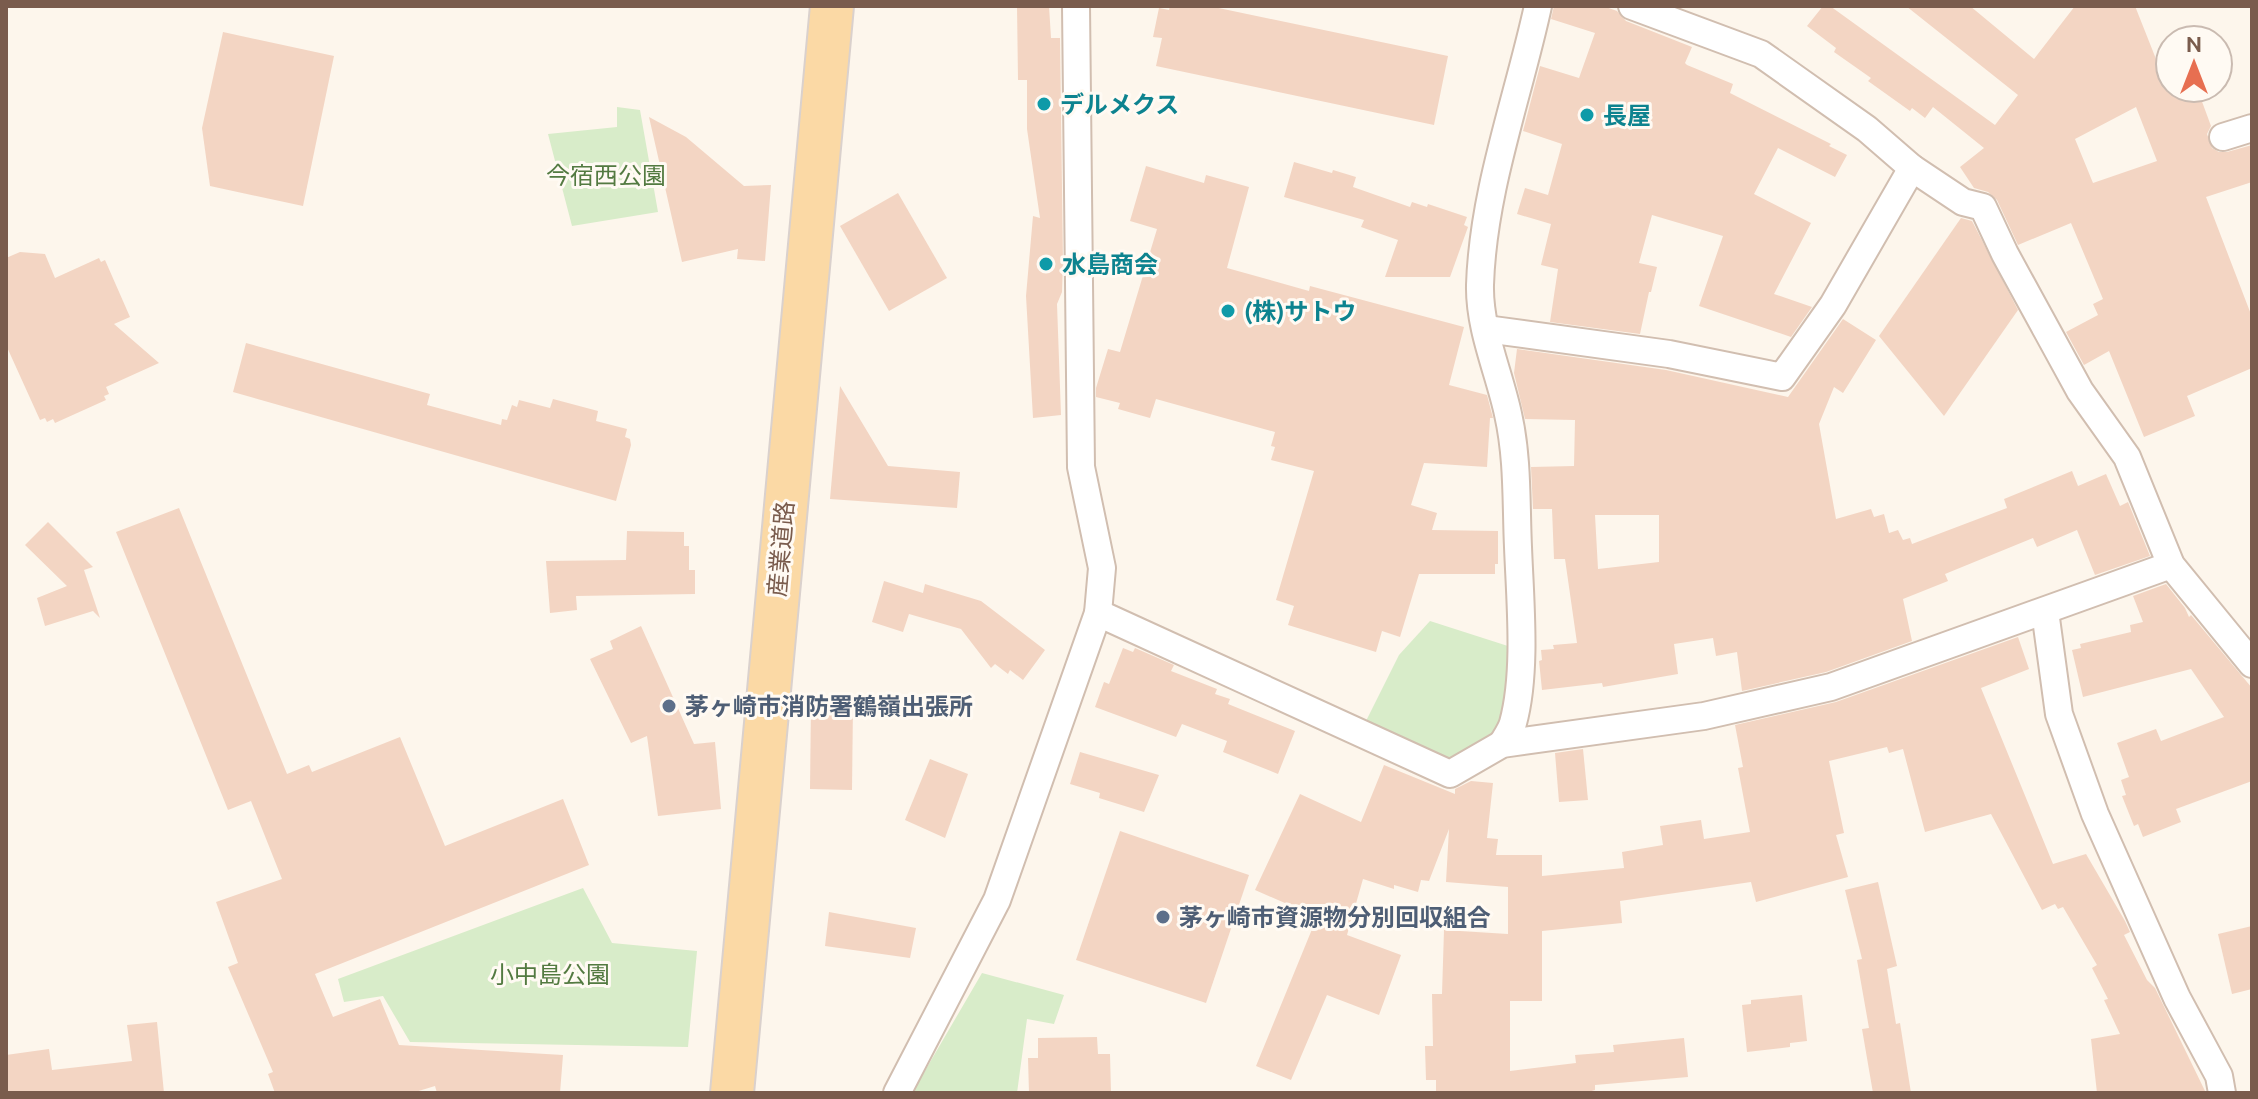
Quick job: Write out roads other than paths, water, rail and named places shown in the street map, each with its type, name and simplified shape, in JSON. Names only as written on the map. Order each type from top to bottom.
[{"type":"main road","name":"産業道路","points":[[732,1093],[832,6]]},
{"type":"street","points":[[897,1093],[997,900],[1098,613],[1102,568],[1081,467],[1076,6]]},
{"type":"street","points":[[1502,744],[1513,724],[1519,681],[1520,613],[1514,454],[1509,415],[1486,329],[1480,287],[1484,242],[1509,117],[1538,6]]},
{"type":"street","points":[[1632,6],[1761,54],[1867,129],[1912,168],[1963,202],[1983,207],[2005,254],[2080,391],[2127,457],[2171,565],[2252,664]]},
{"type":"street","points":[[2223,137],[2252,128]]},
{"type":"street","points":[[1486,329],[1669,354],[1782,377],[1833,305],[1912,168]]},
{"type":"street","points":[[1098,613],[1450,774],[1502,744],[1704,716],[1831,687],[2171,565]]},
{"type":"street","points":[[2045,611],[2059,714],[2095,814],[2177,998],[2219,1076],[2222,1093]]},
{"type":"place","name":"デルメクス","points":[[1044,104]]},
{"type":"place","name":"長屋","points":[[1587,115]]},
{"type":"place","name":"水島商会","points":[[1046,264]]},
{"type":"place","name":"(株)サトウ","points":[[1228,311]]},
{"type":"place","name":"茅ヶ崎市消防署鶴嶺出張所","points":[[669,706]]},
{"type":"place","name":"茅ヶ崎市資源物分別回収組合","points":[[1163,917]]},
{"type":"park label","name":"今宿西公園","points":[[606,175]]},
{"type":"park label","name":"小中島公園","points":[[550,974]]}]
